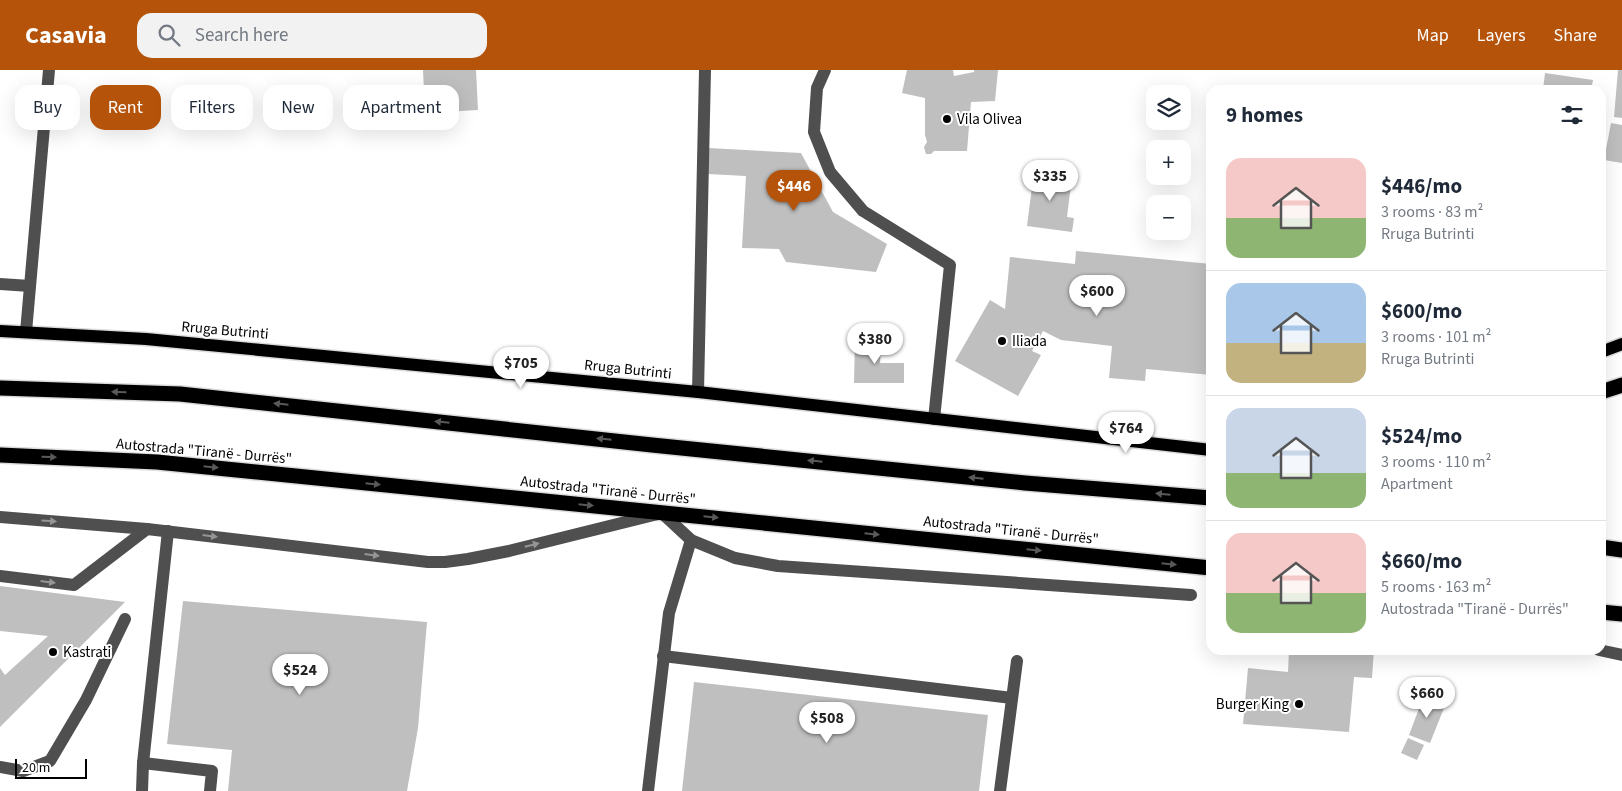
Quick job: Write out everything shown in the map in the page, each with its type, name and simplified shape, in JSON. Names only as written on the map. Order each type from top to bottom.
[{"type":"highway","points":[[1606,390],[1622,385]]},
{"type":"highway","points":[[0,388],[180,394],[936,474],[1206,498]]},
{"type":"highway","name":"Autostrada \"Tiranë - Durrës\"","points":[[0,455],[157,462],[1206,567]]},
{"type":"highway","points":[[1606,548],[1622,550]]},
{"type":"highway","points":[[1606,612],[1622,614]]},
{"type":"main road","name":"Rruga Butrinti","points":[[0,331],[146,339],[698,392],[1206,449]]},
{"type":"main road","points":[[1606,350],[1622,344]]},
{"type":"lane","points":[[26,332],[49,70]]},
{"type":"lane","points":[[698,392],[705,70]]},
{"type":"lane","points":[[825,70],[817,88],[814,132],[830,172],[864,211],[950,265],[934,419]]},
{"type":"lane","points":[[0,284],[30,286]]},
{"type":"lane","points":[[0,517],[147,528],[428,562],[445,562],[509,551],[662,513],[691,540],[735,558],[778,566],[1191,595]]},
{"type":"lane","points":[[0,576],[74,585],[147,528]]},
{"type":"lane","points":[[142,791],[143,763],[168,531]]},
{"type":"lane","points":[[648,791],[668,614],[691,540]]},
{"type":"lane","points":[[0,768],[23,771],[50,761],[86,700],[125,620]]},
{"type":"lane","points":[[1606,652],[1622,655]]},
{"type":"lane","points":[[664,656],[1012,698]]},
{"type":"lane","points":[[1000,791],[1017,661]]},
{"type":"lane","points":[[143,763],[212,771],[210,791]]},
{"type":"building","points":[[423,70],[476,70],[478,110],[459,111],[459,85],[424,85]]},
{"type":"building","name":"Vila Olivea","points":[[907,70],[953,70],[954,76],[974,72],[974,70],[998,70],[995,101],[971,102],[967,151],[934,151],[931,154],[926,154],[924,147],[927,142],[925,135],[925,98],[902,93]]},
{"type":"building","points":[[1618,70],[1622,70],[1622,118],[1614,117]]},
{"type":"building","points":[[1545,73],[1593,80],[1592,85],[1544,85]]},
{"type":"building","points":[[1611,123],[1622,125],[1622,163],[1606,160]]},
{"type":"building","points":[[709,148],[801,153],[833,212],[887,244],[876,272],[786,262],[779,249],[742,248],[746,176],[707,174]]},
{"type":"building","points":[[1034,171],[1072,176],[1067,217],[1074,218],[1072,232],[1027,226]]},
{"type":"building","points":[[1076,251],[1206,264],[1206,375],[1146,369],[1145,381],[1109,378],[1112,346],[1061,340],[1043,331],[1032,351],[1041,355],[1018,396],[955,361],[990,300],[1005,309],[1010,257],[1075,264]]},
{"type":"building","points":[[855,340],[881,341],[880,363],[904,363],[904,383],[854,383]]},
{"type":"building","name":"Kastrati","points":[[0,586],[125,602],[0,727],[0,668],[5,675],[48,636],[0,631]]},
{"type":"building","points":[[183,601],[427,622],[418,728],[407,791],[228,791],[232,750],[167,744]]},
{"type":"building","points":[[1289,655],[1374,655],[1372,678],[1354,677],[1349,732],[1243,724],[1248,668],[1288,672]]},
{"type":"building","points":[[694,682],[988,715],[979,791],[682,791]]},
{"type":"building","points":[[1424,695],[1446,703],[1430,743],[1409,735]]},
{"type":"building","points":[[1408,738],[1424,745],[1417,760],[1401,753]]},
{"type":"place","name":"Vila Olivea","points":[[947,119]]},
{"type":"place","name":"Iliada","points":[[1002,341]]},
{"type":"place","name":"Kastrati","points":[[53,652]]},
{"type":"place","name":"Burger King","points":[[1299,704]]}]
